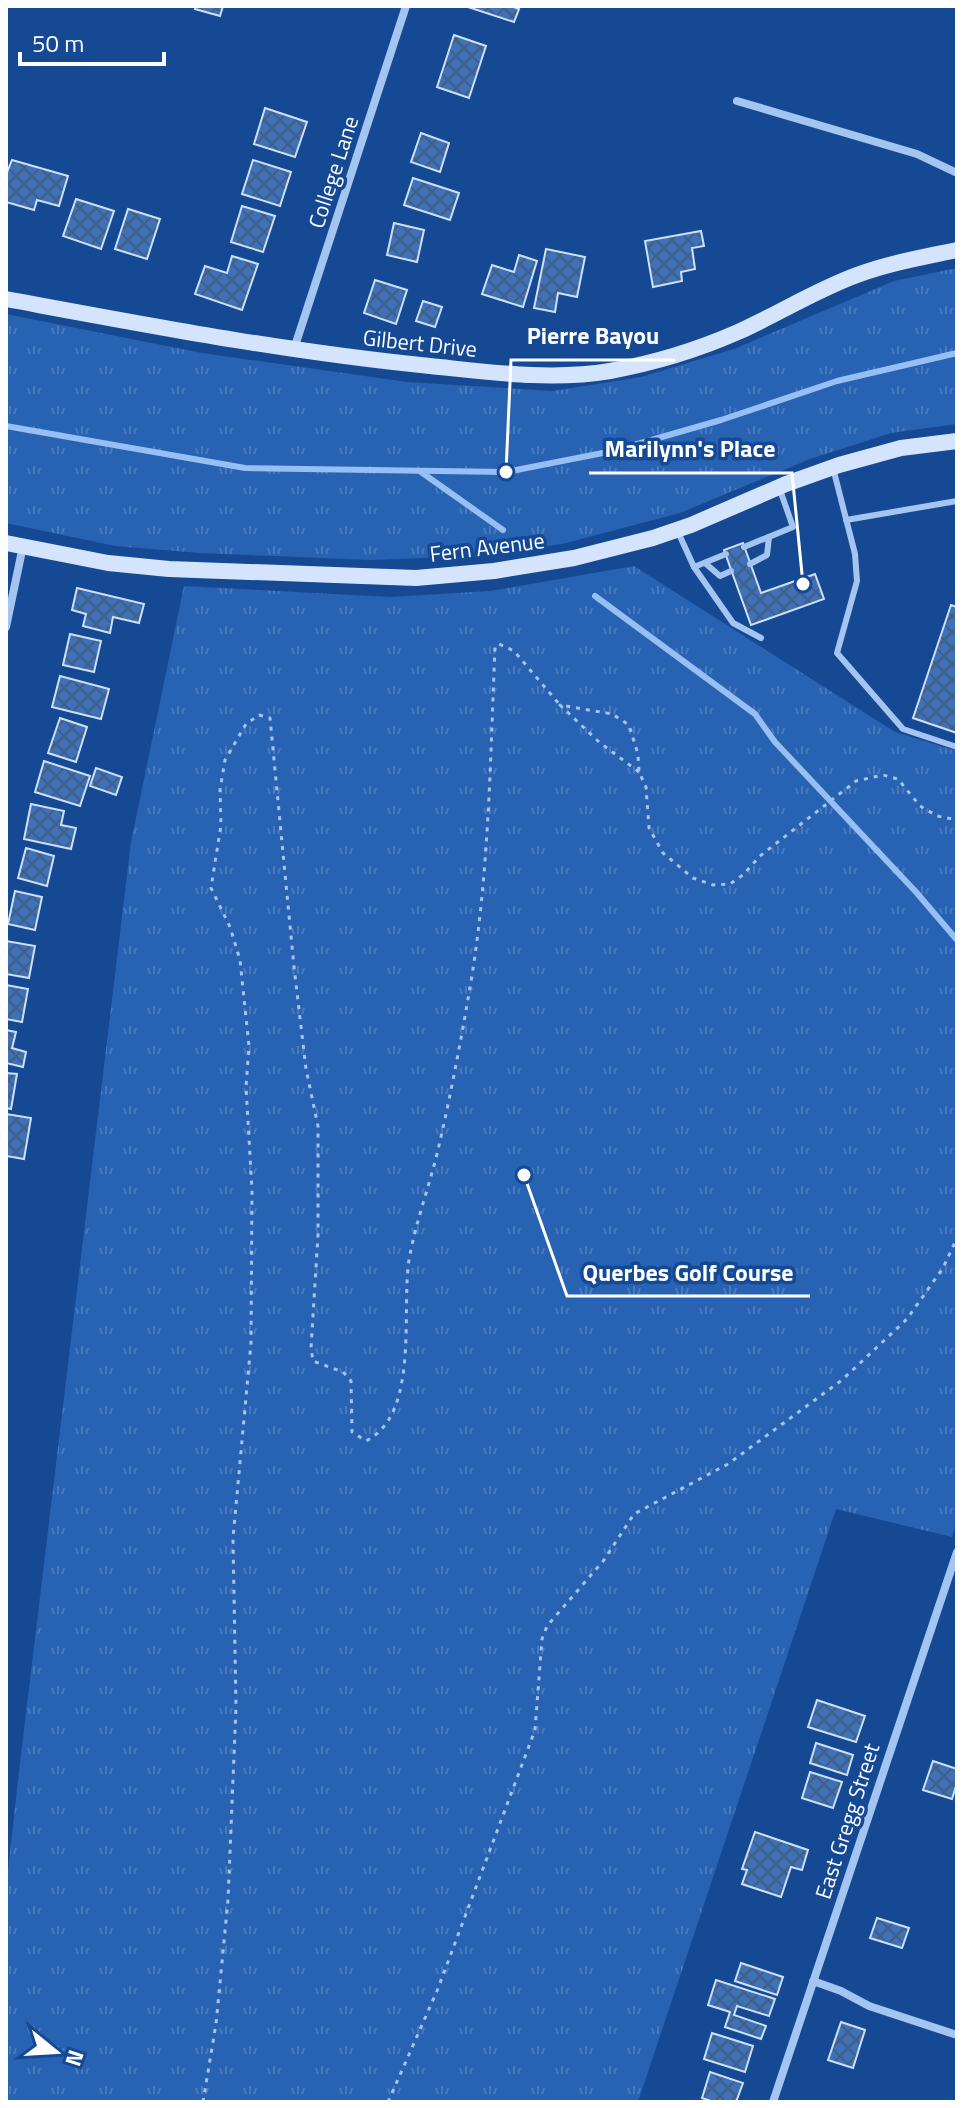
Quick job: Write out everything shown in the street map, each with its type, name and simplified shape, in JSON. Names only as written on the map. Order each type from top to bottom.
[{"type":"street","name":"College Lane","points":[[293,350],[406,6]]},
{"type":"street","points":[[737,101],[917,154],[957,173]]},
{"type":"street","name":"Gilbert Drive","points":[[6,299],[293,350],[514,375],[608,371],[698,348],[737,333],[859,274],[957,250]]},
{"type":"street","name":"Fern Avenue","points":[[14,544],[108,563],[169,569],[416,578],[494,571],[574,558],[677,530],[833,467],[901,448],[957,441]]},
{"type":"street","points":[[6,627],[14,544]]},
{"type":"street","name":"East Gregg Street","points":[[773,2102],[957,1552]]},
{"type":"street","points":[[813,1981],[869,2006],[957,2035]]},
{"type":"lane","points":[[833,467],[855,554],[857,581],[837,653],[903,729],[957,747]]},
{"type":"lane","points":[[744,547],[793,527],[779,487]]},
{"type":"lane","points":[[846,520],[957,501]]},
{"type":"lane","points":[[677,530],[694,567],[733,623],[761,638]]},
{"type":"lane","points":[[750,564],[767,555],[769,537]]},
{"type":"lane","points":[[694,567],[726,554]]},
{"type":"lane","points":[[704,563],[720,576],[731,571]]},
{"type":"path","points":[[203,2102],[216,2024],[228,1900],[236,1707],[233,1538],[251,1343],[252,1190],[246,1087],[249,1046],[240,960],[230,927],[211,888],[221,825],[220,790],[225,760],[246,724],[259,715],[270,718],[306,1069],[318,1126],[318,1235],[311,1348],[313,1361],[343,1372],[351,1381],[352,1432],[366,1441],[377,1435],[392,1419],[404,1365],[409,1261],[437,1153],[469,997],[485,875],[495,647],[499,644],[514,651],[560,705],[599,742],[639,772]]},
{"type":"path","points":[[560,705],[612,714],[629,725],[638,754],[639,772],[646,787],[649,828],[663,853],[693,878],[713,885],[730,884],[743,875],[760,856],[856,781],[883,775],[898,779],[920,806],[937,816],[957,820]]},
{"type":"path","points":[[388,2102],[437,1991],[535,1730],[542,1639],[547,1626],[604,1560],[634,1514],[728,1464],[781,1428],[864,1360],[907,1319],[943,1268],[957,1238]]},
{"type":"green space","points":[[957,268],[957,424],[891,433],[810,459],[680,513],[562,544],[472,556],[372,560],[115,546],[6,523],[6,314],[202,353],[407,382],[553,391],[641,377],[734,349],[894,281]]},
{"type":"green space","points":[[634,566],[895,732],[957,751],[957,1521],[952,1537],[836,1509],[638,2102],[6,2102],[6,1888],[19,1771],[131,842],[184,586],[390,597],[490,591]]},
{"type":"building","points":[[196,6],[223,6],[220,16],[195,9]]},
{"type":"building","points":[[511,6],[519,9],[514,22],[468,7]]},
{"type":"building","points":[[454,35],[486,46],[469,98],[437,87]]},
{"type":"building","points":[[265,108],[307,122],[295,157],[254,144]]},
{"type":"building","points":[[421,133],[449,143],[440,172],[411,162]]},
{"type":"building","points":[[12,160],[68,176],[59,206],[37,200],[34,210],[6,202],[6,175]]},
{"type":"building","points":[[253,160],[291,172],[280,206],[242,194]]},
{"type":"building","points":[[413,178],[459,193],[450,220],[404,205]]},
{"type":"building","points":[[76,199],[114,211],[101,249],[63,236]]},
{"type":"building","points":[[242,206],[275,216],[263,252],[231,242]]},
{"type":"building","points":[[128,209],[160,219],[147,259],[115,249]]},
{"type":"building","points":[[394,223],[424,230],[417,262],[387,255]]},
{"type":"building","points":[[701,231],[704,246],[692,248],[695,269],[681,272],[682,281],[653,287],[645,241]]},
{"type":"building","points":[[546,249],[585,257],[577,297],[558,293],[555,312],[534,308]]},
{"type":"building","points":[[519,255],[537,261],[523,307],[482,294],[492,265],[514,272]]},
{"type":"building","points":[[232,256],[258,264],[242,310],[195,294],[205,266],[227,273]]},
{"type":"building","points":[[375,280],[407,290],[396,324],[364,313]]},
{"type":"building","points":[[423,301],[442,307],[435,327],[416,321]]},
{"type":"building","points":[[743,543],[761,593],[815,574],[824,599],[751,625],[724,550]]},
{"type":"building","points":[[77,588],[144,604],[139,623],[113,617],[110,633],[83,626],[86,614],[72,610]]},
{"type":"building","points":[[951,605],[957,607],[957,733],[913,718]]},
{"type":"building","points":[[70,634],[101,641],[94,672],[63,665]]},
{"type":"building","points":[[60,676],[109,689],[101,719],[52,707]]},
{"type":"building","points":[[60,718],[87,727],[76,762],[48,753]]},
{"type":"building","points":[[44,761],[90,776],[80,806],[35,792]]},
{"type":"building","points":[[96,768],[122,777],[116,795],[90,786]]},
{"type":"building","points":[[31,804],[64,811],[61,825],[76,828],[71,849],[24,839]]},
{"type":"building","points":[[26,848],[54,856],[47,886],[18,878]]},
{"type":"building","points":[[15,891],[42,897],[35,930],[8,924]]},
{"type":"building","points":[[6,941],[35,946],[29,978],[6,974]]},
{"type":"building","points":[[6,985],[28,989],[22,1022],[6,1019]]},
{"type":"building","points":[[6,1030],[16,1032],[12,1048],[26,1052],[23,1067],[6,1063]]},
{"type":"building","points":[[6,1073],[17,1074],[11,1109],[6,1108]]},
{"type":"building","points":[[6,1114],[31,1118],[24,1159],[6,1156]]},
{"type":"building","points":[[817,1700],[865,1716],[856,1742],[808,1727]]},
{"type":"building","points":[[816,1743],[853,1755],[847,1775],[810,1763]]},
{"type":"building","points":[[933,1761],[957,1769],[952,1799],[923,1790]]},
{"type":"building","points":[[810,1772],[842,1782],[833,1808],[802,1798]]},
{"type":"building","points":[[755,1832],[808,1850],[802,1870],[791,1867],[781,1897],[742,1884],[747,1870],[742,1869]]},
{"type":"building","points":[[877,1918],[909,1928],[902,1948],[870,1938]]},
{"type":"building","points":[[741,1963],[783,1977],[777,1995],[735,1981]]},
{"type":"building","points":[[716,1980],[775,1999],[769,2016],[737,2006],[734,2015],[766,2026],[761,2039],[725,2027],[730,2012],[708,2005]]},
{"type":"building","points":[[841,2022],[865,2030],[853,2068],[828,2060]]},
{"type":"building","points":[[712,2033],[753,2046],[745,2072],[704,2059]]},
{"type":"building","points":[[710,2072],[743,2083],[736,2102],[714,2102],[702,2098]]},
{"type":"waterway","points":[[6,426],[245,468],[506,472],[613,451],[721,420],[837,381],[957,353]]},
{"type":"waterway","points":[[421,472],[503,530]]},
{"type":"waterway","points":[[595,596],[755,714],[775,742],[957,940]]},
{"type":"place","name":"Pierre Bayou","points":[[506,472]]},
{"type":"place","name":"Marilynn's Place","points":[[803,584]]},
{"type":"place","name":"Querbes Golf Course","points":[[524,1175]]}]
